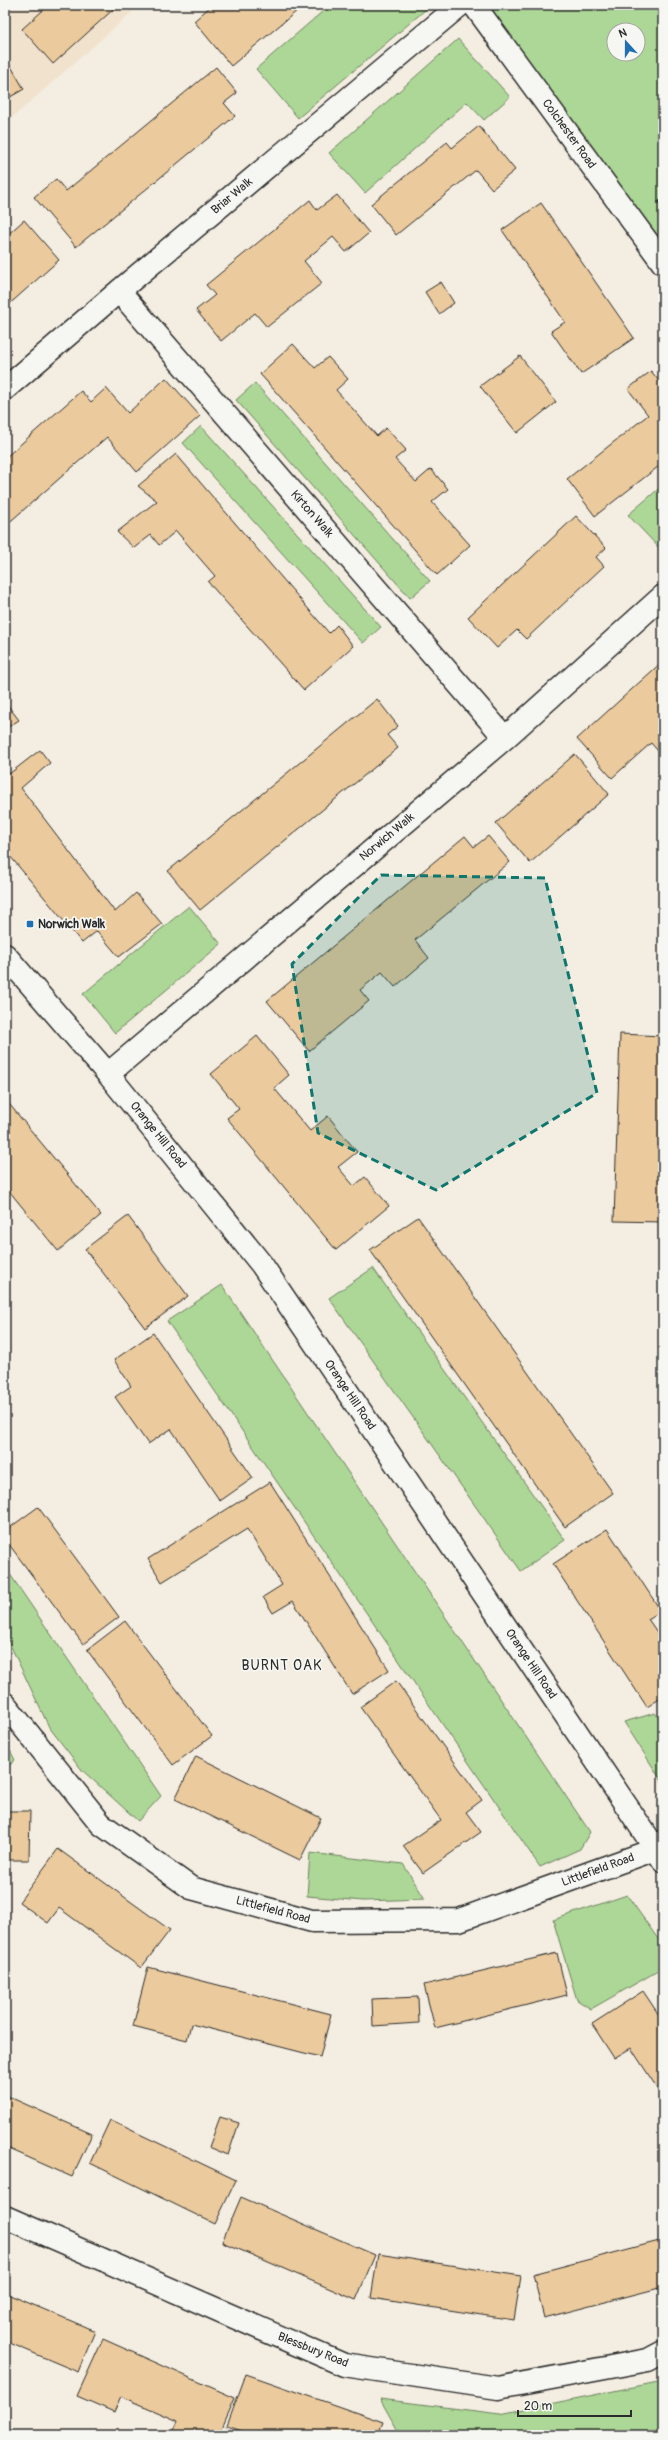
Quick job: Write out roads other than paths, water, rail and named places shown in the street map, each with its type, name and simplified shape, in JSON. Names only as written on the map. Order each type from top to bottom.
[{"type":"street","name":"Briar Walk","points":[[5,389],[118,291],[460,5]]},
{"type":"street","name":"Colchester Road","points":[[474,5],[663,263]]},
{"type":"street","name":"Kirton Walk","points":[[118,291],[505,738]]},
{"type":"street","name":"Norwich Walk","points":[[108,1074],[505,738],[663,596]]},
{"type":"street","name":"Orange Hill Road","points":[[5,955],[108,1074],[262,1265],[661,1851]]},
{"type":"street","name":"Littlefield Road","points":[[5,1704],[101,1824],[191,1888],[312,1921],[459,1920],[661,1851]]},
{"type":"street","name":"Blessbury Road","points":[[5,2217],[344,2365],[498,2388],[648,2360],[663,2352]]},
{"type":"place","name":"Norwich Walk","points":[[30,924]]},
{"type":"district","name":"BURNT OAK","points":[[282,1665]]}]
